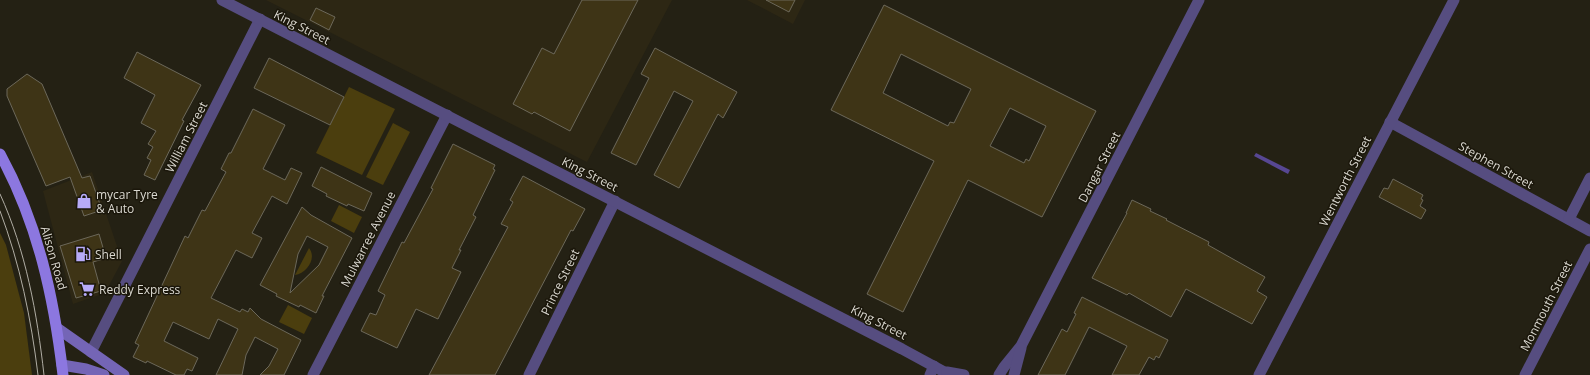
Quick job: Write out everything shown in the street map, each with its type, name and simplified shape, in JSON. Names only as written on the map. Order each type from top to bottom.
[{"type":"main road","name":"Alison Road","points":[[0,154],[15,184],[31,222],[42,255],[57,328],[62,370]]},
{"type":"main road","points":[[57,328],[124,375]]},
{"type":"main road","points":[[62,370],[86,369],[104,375]]},
{"type":"street","name":"King Street","points":[[222,0],[615,201],[932,370],[948,374],[964,375]]},
{"type":"street","name":"Dangar Street","points":[[999,375],[1021,346],[1199,0]]},
{"type":"street","name":"Wentworth Street","points":[[1259,375],[1454,0]]},
{"type":"street","name":"William Street","points":[[91,352],[260,19]]},
{"type":"street","name":"Mulwarree Avenue","points":[[313,375],[446,115]]},
{"type":"street","name":"Stephen Street","points":[[1390,122],[1590,231]]},
{"type":"street","points":[[1568,219],[1590,178]]},
{"type":"street","name":"Prince Street","points":[[529,375],[615,201]]},
{"type":"street","name":"Monmouth Street","points":[[1525,375],[1590,249]]},
{"type":"street","name":"Dangar Street","points":[[1014,375],[1021,346]]},
{"type":"shaded area","points":[[266,0],[672,0],[587,162]]},
{"type":"shaded area","points":[[747,0],[805,0],[793,24]]},
{"type":"shaded area","points":[[349,87],[395,109],[362,175],[316,153]]},
{"type":"shaded area","points":[[393,123],[410,132],[383,185],[366,177]]},
{"type":"shaded area","points":[[1256,153],[1290,170],[1288,174],[1254,156]]},
{"type":"shaded area","points":[[92,172],[122,261],[105,293],[73,304],[43,191]]},
{"type":"shaded area","points":[[339,205],[362,217],[354,233],[331,221]]},
{"type":"shaded area","points":[[0,233],[6,245],[24,313],[32,375],[0,375]]},
{"type":"shaded area","points":[[309,248],[312,256],[310,264],[299,274],[295,275]]},
{"type":"shaded area","points":[[288,305],[312,318],[304,334],[279,322]]},
{"type":"building","points":[[582,0],[638,0],[570,131],[534,112],[532,114],[513,104],[542,48],[554,54]]},
{"type":"building","points":[[766,0],[795,0],[789,12]]},
{"type":"building","points":[[884,5],[1096,111],[1042,217],[968,180],[903,312],[867,294],[934,161],[831,110]],"holes":[[[901,54],[971,89],[954,123],[950,122],[948,126],[883,93]],[[1010,108],[1046,126],[1029,161],[1026,159],[1024,163],[990,146]]]},
{"type":"building","points":[[316,8],[335,17],[329,30],[310,20]]},
{"type":"building","points":[[655,48],[737,92],[723,118],[718,114],[679,188],[654,175],[693,101],[674,91],[636,165],[611,153],[649,78],[641,74]]},
{"type":"building","points":[[137,52],[201,85],[182,120],[184,121],[155,180],[144,175],[151,160],[147,158],[153,147],[148,144],[156,131],[141,123],[155,95],[124,78]]},
{"type":"building","points":[[269,58],[344,97],[330,125],[254,88]]},
{"type":"building","points":[[27,74],[42,84],[82,178],[90,176],[102,210],[84,216],[70,177],[46,186],[7,96],[7,89]]},
{"type":"building","points":[[253,109],[285,125],[263,169],[285,180],[291,168],[302,173],[287,204],[272,196],[252,233],[262,238],[252,258],[236,250],[211,298],[240,312],[242,309],[248,312],[250,308],[261,319],[301,340],[284,375],[260,375],[269,366],[278,349],[255,337],[246,355],[242,375],[216,375],[238,329],[218,319],[209,339],[173,322],[164,341],[198,358],[192,371],[187,369],[184,375],[176,375],[147,361],[146,363],[133,357],[139,345],[135,343],[185,236],[188,238],[202,210],[205,211],[226,172],[221,169],[229,153],[231,153]]},
{"type":"building","points":[[453,144],[495,165],[493,169],[495,170],[473,215],[476,217],[459,250],[461,250],[452,268],[461,272],[438,319],[416,309],[397,348],[361,331],[370,313],[376,315],[385,295],[378,291],[402,242],[404,243],[433,189],[431,188]]},
{"type":"building","points":[[321,167],[372,193],[364,211],[348,204],[347,206],[326,196],[327,194],[312,186]]},
{"type":"building","points":[[523,176],[585,209],[573,231],[571,230],[495,375],[429,375],[508,227],[501,224],[513,202],[510,200]]},
{"type":"building","points":[[1393,179],[1423,195],[1421,199],[1423,200],[1420,206],[1426,210],[1421,219],[1379,197],[1384,188],[1388,189]]},
{"type":"building","points":[[1132,200],[1151,209],[1150,211],[1167,219],[1166,220],[1209,242],[1208,245],[1265,277],[1257,291],[1267,297],[1252,324],[1186,289],[1171,317],[1129,293],[1127,295],[1092,278],[1127,213]]},
{"type":"building","points":[[302,207],[311,215],[352,238],[322,296],[324,296],[316,313],[276,296],[277,294],[260,285]],"holes":[[[307,236],[328,247],[319,265],[290,293],[298,254]]]},
{"type":"building","points":[[99,234],[106,258],[93,262],[101,291],[76,298],[60,246]]},
{"type":"building","points":[[1082,297],[1168,340],[1159,358],[1156,356],[1154,360],[1149,357],[1139,375],[1112,375],[1127,346],[1089,327],[1065,375],[1038,375],[1062,329],[1067,332]]},
{"type":"tram line","points":[[0,194],[24,260],[34,306],[44,375]]},
{"type":"tram line","points":[[0,211],[24,292],[38,375]]},
{"type":"place","name":"mycar Tyre & Auto","points":[[84,201]]},
{"type":"place","name":"Shell","points":[[83,254]]},
{"type":"place","name":"Reddy Express","points":[[87,289]]}]
